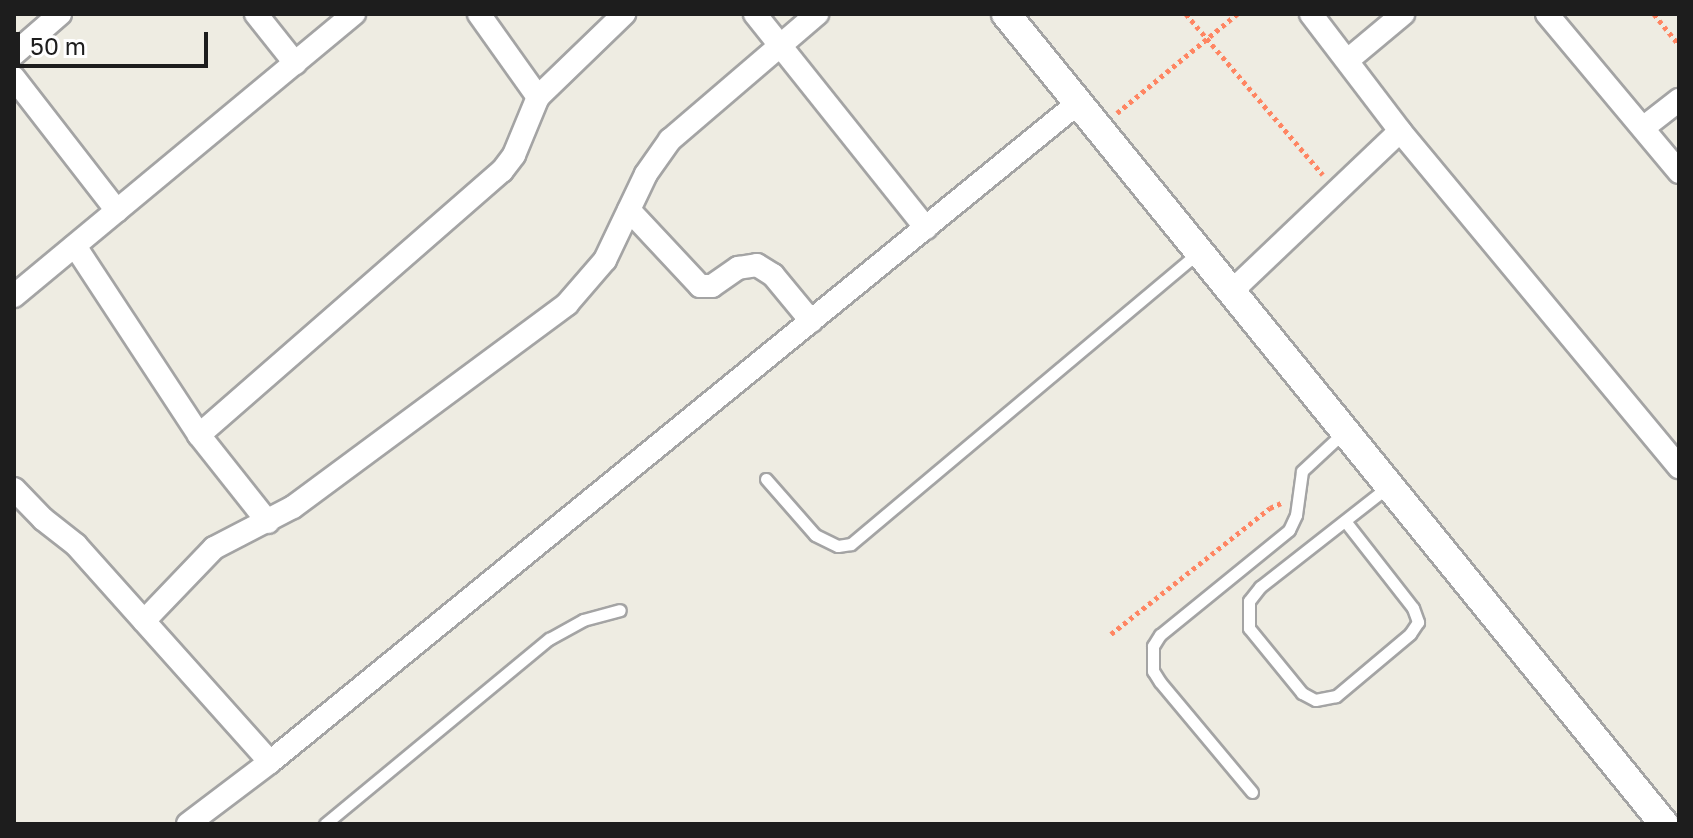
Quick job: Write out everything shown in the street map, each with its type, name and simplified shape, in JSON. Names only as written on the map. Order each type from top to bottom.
[{"type":"street","points":[[14,54],[60,14]]},
{"type":"street","points":[[256,14],[295,63]]},
{"type":"street","points":[[14,296],[354,14]]},
{"type":"street","points":[[479,14],[538,97]]},
{"type":"street","points":[[199,435],[502,171],[514,155],[538,97],[624,14]]},
{"type":"street","points":[[755,14],[926,228]]},
{"type":"street","points":[[144,621],[214,548],[268,522],[567,304],[605,260],[646,174],[670,140],[817,14]]},
{"type":"street","points":[[1006,14],[1664,824]]},
{"type":"street","points":[[1311,14],[1400,131],[1679,467]]},
{"type":"street","points":[[1348,60],[1403,14]]},
{"type":"street","points":[[1547,14],[1679,172]]},
{"type":"street","points":[[14,78],[117,211]]},
{"type":"street","points":[[1643,128],[1679,100]]},
{"type":"street","points":[[188,824],[270,762],[1078,103]]},
{"type":"street","points":[[1231,292],[1335,189],[1400,131]]},
{"type":"street","points":[[629,210],[700,286],[712,286],[738,268],[757,265],[773,275],[811,321]]},
{"type":"street","points":[[75,246],[199,435],[268,522]]},
{"type":"street","points":[[14,489],[43,519],[76,545],[270,762]]},
{"type":"lane","points":[[766,479],[815,535],[838,546],[851,544],[1199,252]]},
{"type":"lane","points":[[1252,792],[1160,682],[1151,658],[1160,635],[1289,530],[1298,506],[1302,471],[1345,431]]},
{"type":"lane","points":[[1345,521],[1417,614],[1416,629],[1336,696],[1322,700],[1308,697],[1255,636],[1246,610],[1260,587],[1389,486]]},
{"type":"lane","points":[[325,824],[549,639],[583,620],[620,610]]},
{"type":"path","points":[[1186,14],[1335,189]]},
{"type":"path","points":[[1099,128],[1237,14]]},
{"type":"path","points":[[1654,14],[1679,45]]},
{"type":"path","points":[[1111,634],[1273,505],[1298,506]]}]
